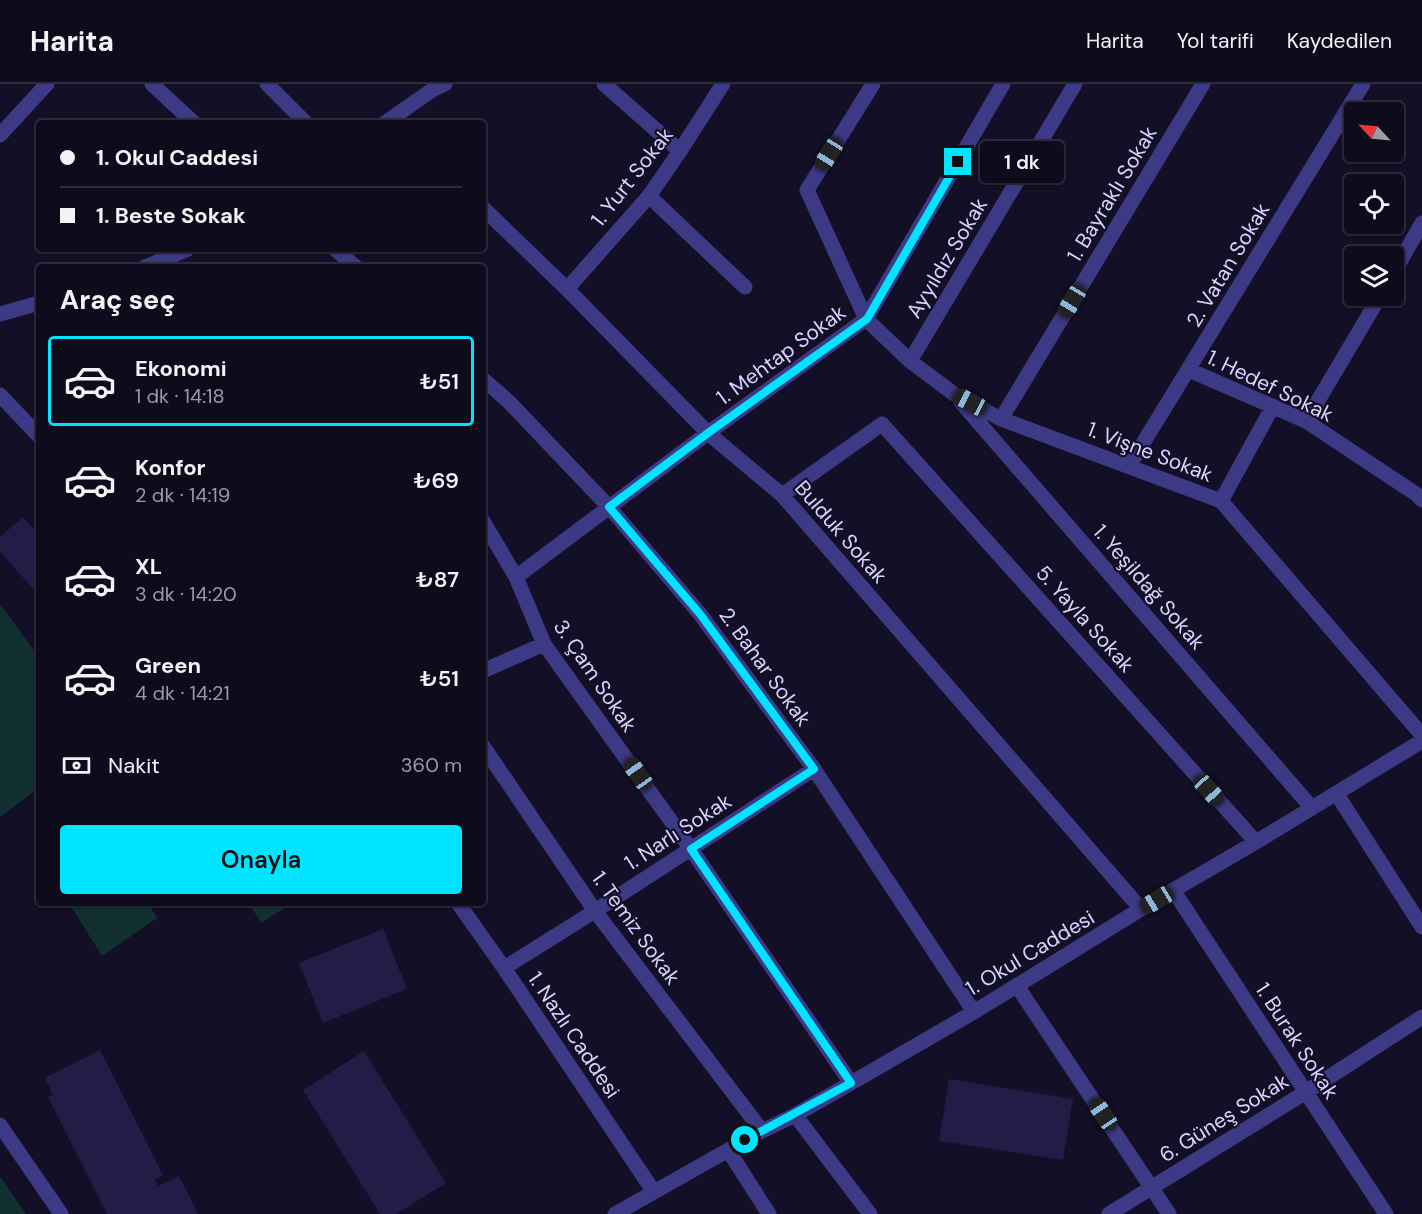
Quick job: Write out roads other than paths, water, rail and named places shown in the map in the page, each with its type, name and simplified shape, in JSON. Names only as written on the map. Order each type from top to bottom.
[{"type":"street","points":[[0,135],[47,84]]},
{"type":"street","points":[[152,84],[191,120]]},
{"type":"street","points":[[267,84],[303,120]]},
{"type":"street","points":[[604,84],[681,151]]},
{"type":"street","name":"1. Yurt Sokak","points":[[567,289],[649,196],[681,151],[723,84]]},
{"type":"street","name":"1. Mehtap Sokak","points":[[516,577],[708,433],[867,319],[807,190],[873,84]]},
{"type":"street","points":[[867,319],[1004,84]]},
{"type":"street","name":"Ayyıldız Sokak","points":[[910,361],[1075,84]]},
{"type":"street","name":"1. Bayraklı Sokak","points":[[1001,419],[1203,84]]},
{"type":"street","name":"2. Vatan Sokak","points":[[1129,466],[1363,84]]},
{"type":"street","points":[[392,120],[434,86]]},
{"type":"street","points":[[649,196],[746,287]]},
{"type":"street","name":"Bulduk Sokak","points":[[486,211],[567,289],[708,433],[782,495],[1141,909]]},
{"type":"street","points":[[1404,254],[1422,223]]},
{"type":"street","points":[[152,264],[181,252]]},
{"type":"street","points":[[338,252],[352,264]]},
{"type":"street","points":[[0,314],[36,304]]},
{"type":"street","points":[[1306,421],[1374,306]]},
{"type":"street","name":"1. Vişne Sokak","points":[[867,319],[910,361],[954,394],[1001,419],[1221,501],[1422,735]]},
{"type":"street","name":"1. Hedef Sokak","points":[[1189,370],[1306,421],[1420,493]]},
{"type":"street","name":"2. Bahar Sokak","points":[[486,382],[509,402],[609,507],[700,614],[814,769],[974,1012]]},
{"type":"street","name":"1. Yeşildağ Sokak","points":[[954,394],[1312,808]]},
{"type":"street","points":[[0,395],[36,433]]},
{"type":"street","points":[[1221,501],[1272,406]]},
{"type":"street","name":"5. Yayla Sokak","points":[[782,495],[882,424],[1256,842]]},
{"type":"street","name":"3. Çam Sokak","points":[[486,526],[516,577],[544,644],[691,849],[851,1083]]},
{"type":"street","points":[[486,670],[544,644]]},
{"type":"street","name":"1. Okul Caddesi","points":[[615,1214],[974,1012],[1422,741]]},
{"type":"street","name":"1. Temiz Sokak","points":[[486,750],[595,911],[762,1131]]},
{"type":"street","name":"1. Narlı Sokak","points":[[504,968],[814,769]]},
{"type":"street","points":[[1336,793],[1422,927]]},
{"type":"street","name":"1. Burak Sokak","points":[[1173,890],[1386,1214]]},
{"type":"street","name":"1. Nazlı Caddesi","points":[[460,906],[654,1192]]},
{"type":"street","points":[[1017,986],[1169,1214]]},
{"type":"street","name":"6. Güneş Sokak","points":[[1109,1214],[1422,1017]]},
{"type":"street","points":[[795,1114],[870,1214]]},
{"type":"street","points":[[0,1125],[61,1214]]},
{"type":"street","points":[[728,1150],[769,1214]]}]
